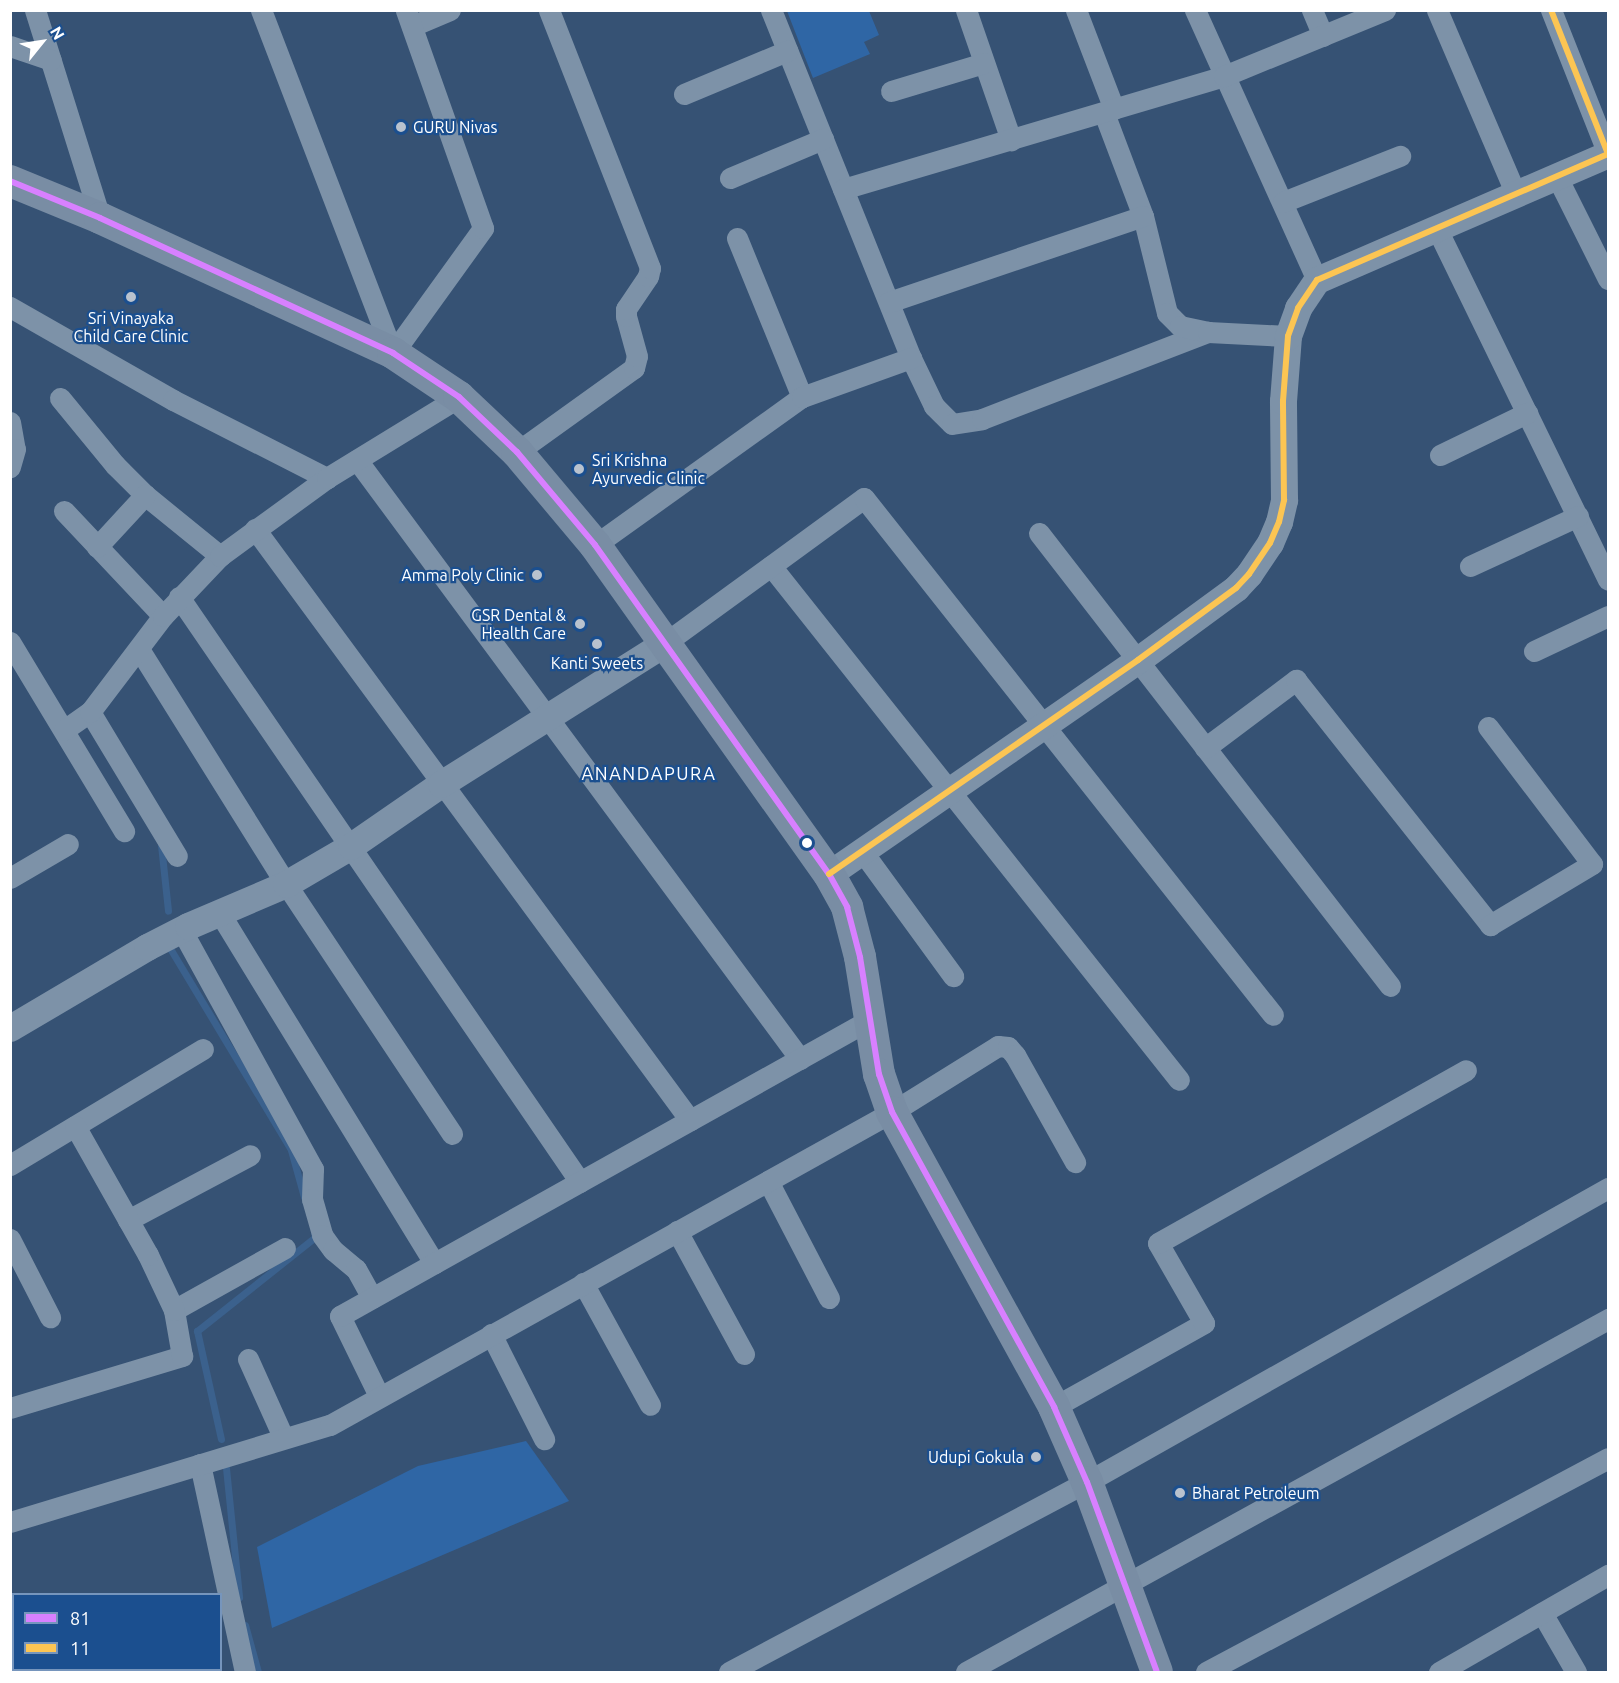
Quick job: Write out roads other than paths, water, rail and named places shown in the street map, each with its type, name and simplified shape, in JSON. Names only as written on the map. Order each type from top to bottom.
[{"type":"main road","points":[[10,181],[100,218],[393,353],[459,397],[517,452],[595,545],[829,874],[847,907],[855,932],[879,1074],[892,1112],[1054,1407],[1087,1482],[1157,1672]]},
{"type":"street","points":[[35,10],[100,218]]},
{"type":"street","points":[[261,10],[393,353]]},
{"type":"street","points":[[393,353],[483,228],[409,18],[450,10]]},
{"type":"street","points":[[517,452],[634,368],[638,362],[626,309],[648,276],[650,268],[549,10]]},
{"type":"street","points":[[771,10],[911,358],[934,406],[952,424],[982,419],[1208,332]]},
{"type":"street","points":[[966,10],[1011,140]]},
{"type":"street","points":[[1076,10],[1143,216],[1167,313],[1180,326],[1208,332],[1288,336]]},
{"type":"street","points":[[1195,10],[1317,280]]},
{"type":"street","points":[[1312,10],[1323,36]]},
{"type":"street","points":[[843,189],[1224,76],[1385,10]]},
{"type":"street","points":[[1437,10],[1516,194]]},
{"type":"street","points":[[829,874],[1138,660],[1236,588],[1249,574],[1270,543],[1284,500],[1283,400],[1288,336],[1298,308],[1317,280],[1608,154],[1551,10]]},
{"type":"street","points":[[10,46],[51,60]]},
{"type":"street","points":[[684,94],[787,51]]},
{"type":"street","points":[[891,91],[984,63]]},
{"type":"street","points":[[730,178],[823,139]]},
{"type":"street","points":[[1283,202],[1400,156]]},
{"type":"street","points":[[1557,177],[1608,279]]},
{"type":"street","points":[[889,302],[1143,216]]},
{"type":"street","points":[[1437,229],[1608,579]]},
{"type":"street","points":[[737,238],[802,397]]},
{"type":"street","points":[[10,308],[173,400],[327,478]]},
{"type":"street","points":[[595,545],[802,397],[911,358]]},
{"type":"street","points":[[63,730],[90,712],[163,616],[220,556],[327,478],[459,397]]},
{"type":"street","points":[[60,398],[115,465],[145,495],[220,556]]},
{"type":"street","points":[[1440,455],[1527,413]]},
{"type":"street","points":[[10,422],[15,449],[10,467]]},
{"type":"street","points":[[357,460],[800,1059]]},
{"type":"street","points":[[98,547],[145,495]]},
{"type":"street","points":[[10,1028],[147,947],[181,929],[286,884],[351,846],[441,784],[665,643],[864,498],[1273,1015]]},
{"type":"street","points":[[64,511],[163,616]]},
{"type":"street","points":[[1470,566],[1578,516]]},
{"type":"street","points":[[255,529],[690,1120]]},
{"type":"street","points":[[1040,533],[1390,986]]},
{"type":"street","points":[[771,566],[1179,1080]]},
{"type":"street","points":[[179,597],[580,1182]]},
{"type":"street","points":[[1534,651],[1608,616]]},
{"type":"street","points":[[10,642],[124,831]]},
{"type":"street","points":[[140,649],[286,884],[452,1134]]},
{"type":"street","points":[[1205,748],[1296,680],[1490,925],[1592,864],[1488,727]]},
{"type":"street","points":[[90,712],[177,856]]},
{"type":"street","points":[[10,878],[68,844]]},
{"type":"street","points":[[862,851],[953,976]]},
{"type":"street","points":[[219,912],[434,1263]]},
{"type":"street","points":[[181,929],[313,1169],[312,1199],[322,1234],[333,1250],[356,1269],[372,1298]]},
{"type":"street","points":[[379,1396],[340,1316],[871,1019]]},
{"type":"street","points":[[10,1522],[284,1437],[330,1425],[892,1112],[998,1046],[1008,1047],[1015,1055],[1075,1162]]},
{"type":"street","points":[[11,1164],[203,1049]]},
{"type":"street","points":[[1054,1407],[1204,1323],[1158,1243],[1466,1070]]},
{"type":"street","points":[[10,1408],[182,1356],[174,1310],[128,1220],[75,1126]]},
{"type":"street","points":[[128,1220],[250,1155]]},
{"type":"street","points":[[768,1181],[829,1298]]},
{"type":"street","points":[[729,1672],[1087,1482],[1608,1188]]},
{"type":"street","points":[[677,1231],[744,1354]]},
{"type":"street","points":[[10,1239],[51,1317]]},
{"type":"street","points":[[174,1310],[285,1248]]},
{"type":"street","points":[[583,1283],[650,1405]]},
{"type":"street","points":[[966,1672],[1608,1319]]},
{"type":"street","points":[[491,1334],[544,1438]]},
{"type":"street","points":[[248,1359],[284,1437]]},
{"type":"street","points":[[1206,1672],[1608,1458]]},
{"type":"street","points":[[200,1464],[225,1603],[245,1672]]},
{"type":"street","points":[[1445,1671],[1608,1575]]},
{"type":"street","points":[[1542,1613],[1576,1672]]},
{"type":"waterway","points":[[161,845],[168,911]]},
{"type":"waterway","points":[[171,950],[291,1150],[304,1197]]},
{"type":"waterway","points":[[221,1439],[197,1331],[315,1237],[314,1231]]},
{"type":"waterway","points":[[226,1468],[239,1597]]},
{"type":"waterway","points":[[245,1625],[258,1672]]},
{"type":"place","name":"GURU Nivas","points":[[401,127]]},
{"type":"place","name":"Sri Vinayaka Child Care Clinic","points":[[131,297]]},
{"type":"place","name":"Sri Krishna Ayurvedic Clinic","points":[[579,469]]},
{"type":"place","name":"Amma Poly Clinic","points":[[537,575]]},
{"type":"place","name":"GSR Dental & Health Care","points":[[580,624]]},
{"type":"place","name":"Kanti Sweets","points":[[597,644]]},
{"type":"place","name":"Udupi Gokula","points":[[1036,1457]]},
{"type":"place","name":"Bharat Petroleum","points":[[1180,1493]]},
{"type":"district","name":"ANANDAPURA","points":[[649,773]]}]
